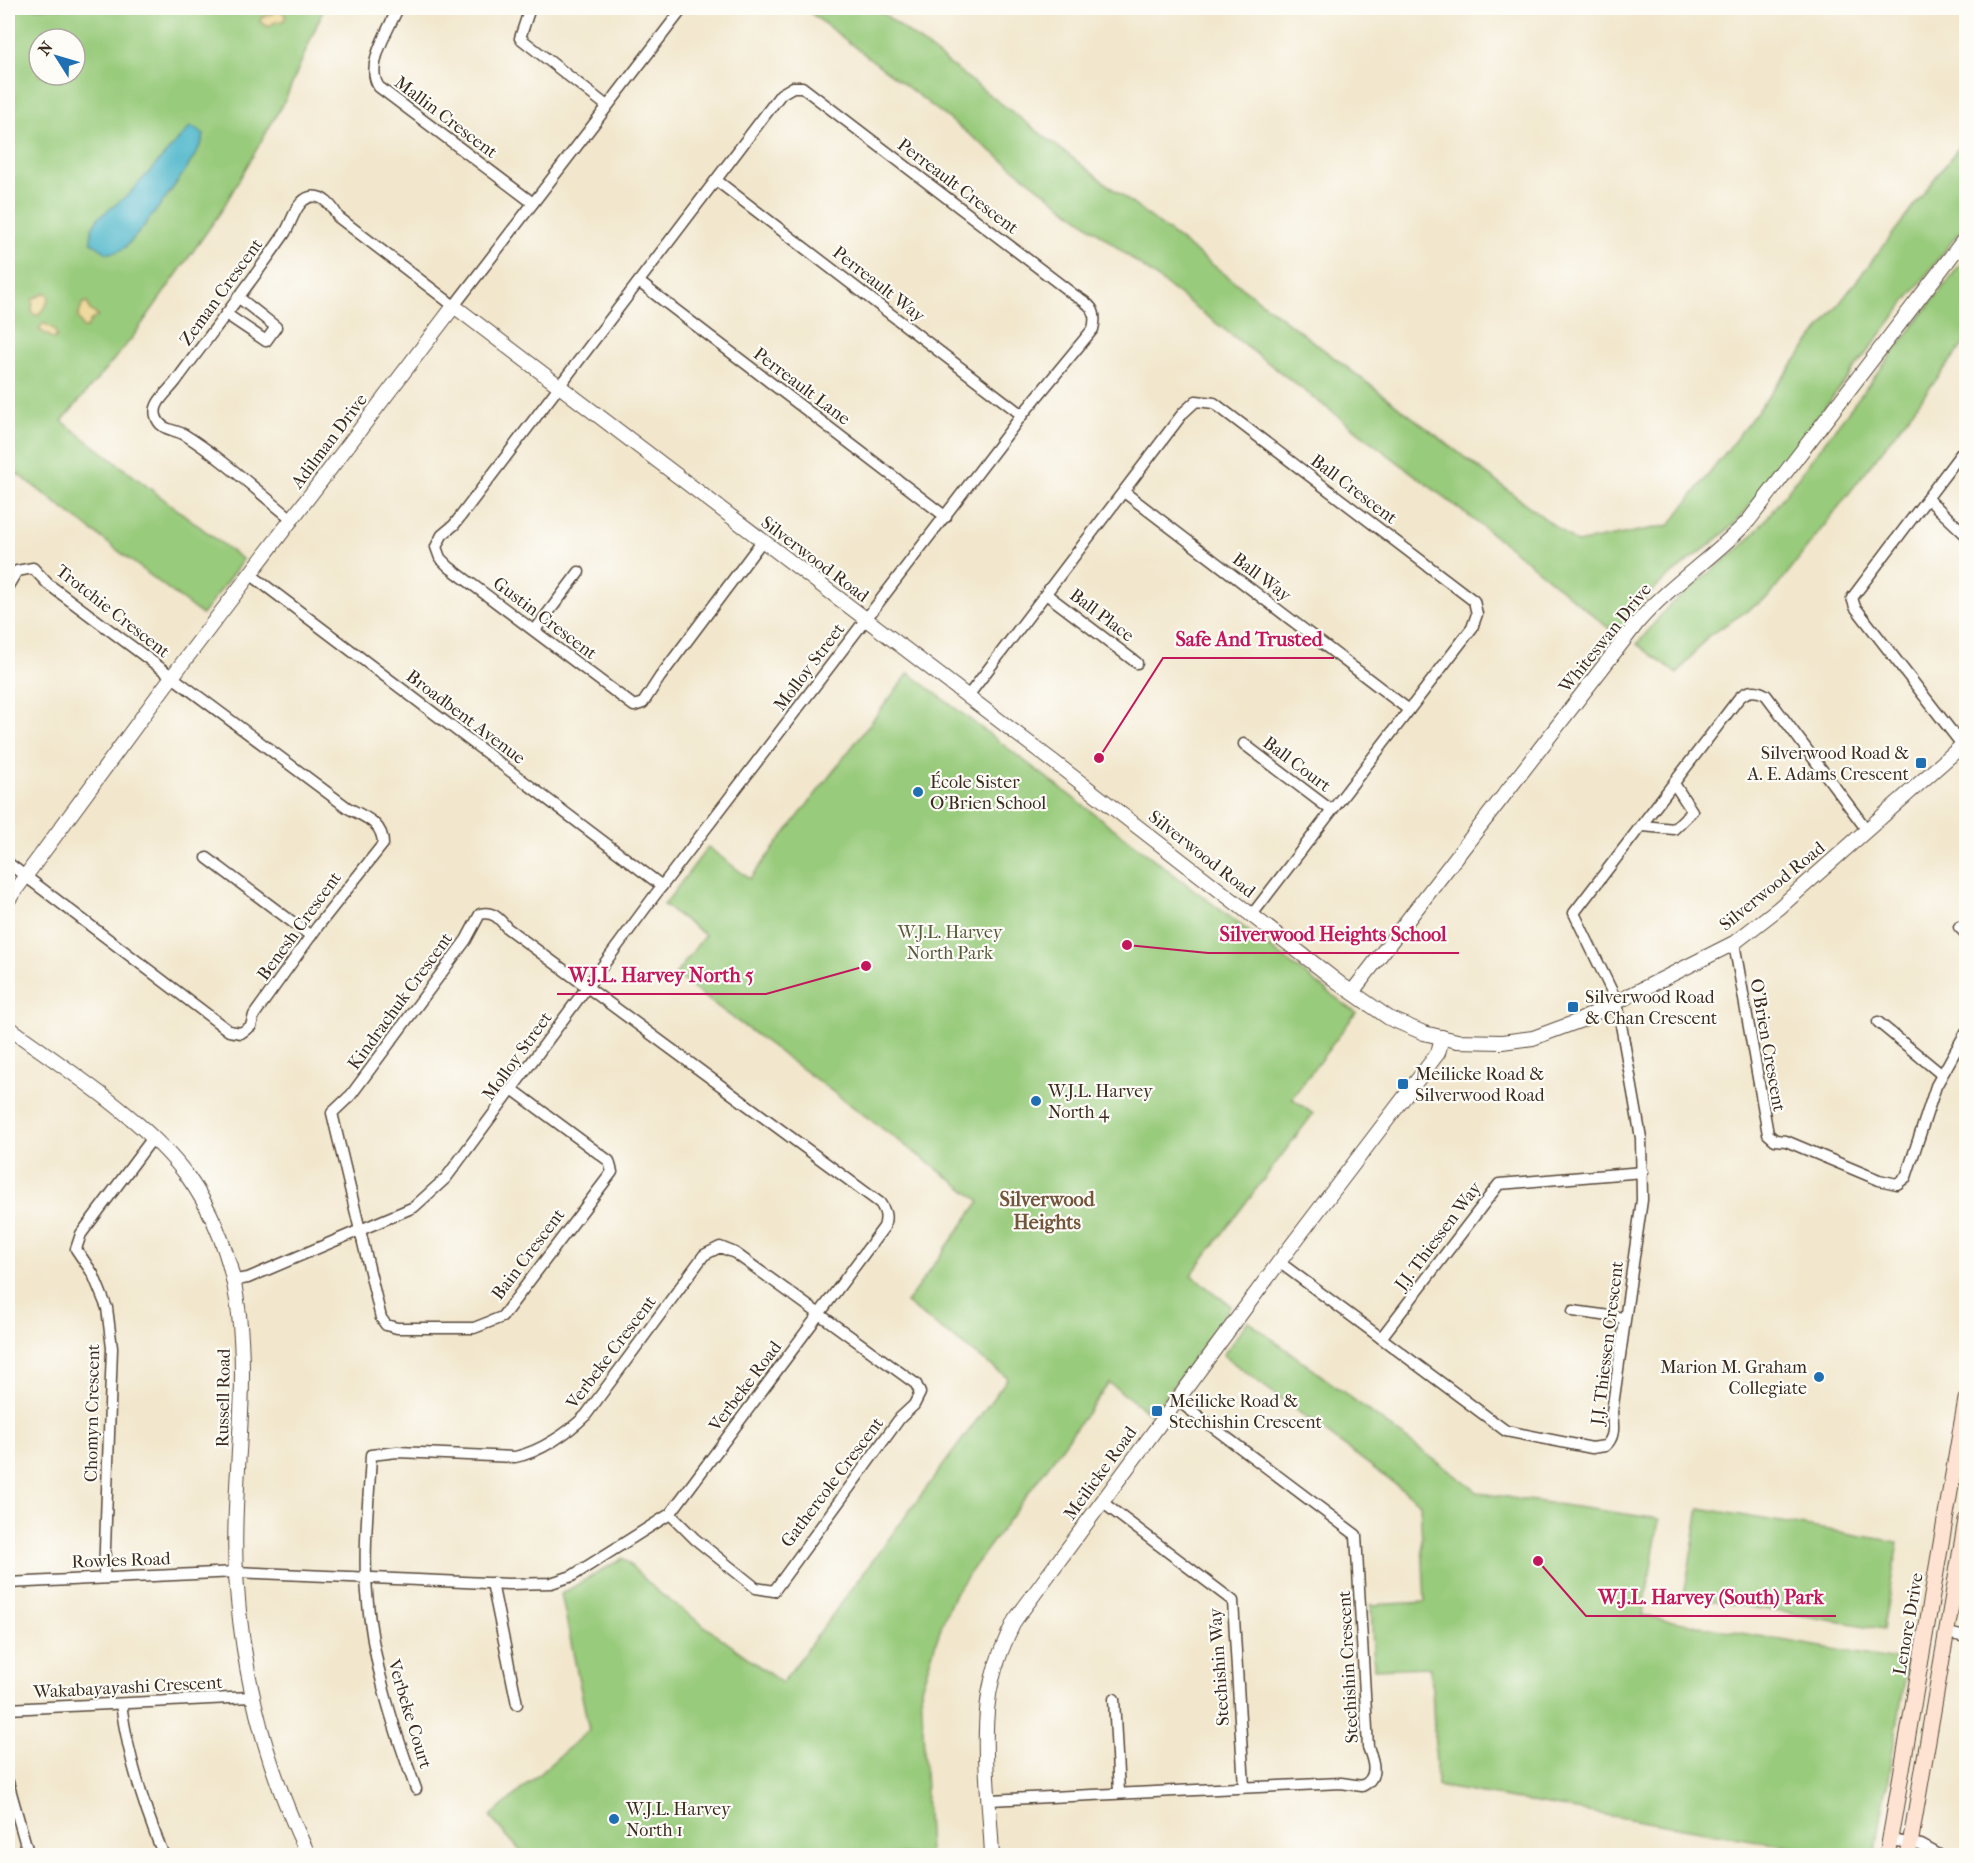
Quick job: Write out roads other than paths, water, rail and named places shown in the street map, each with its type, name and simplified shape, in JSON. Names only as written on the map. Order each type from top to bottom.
[{"type":"main road","name":"Lenore Drive","points":[[1887,1856],[1966,1399]]},
{"type":"main road","points":[[1909,1849],[1966,1520]]},
{"type":"street","name":"Mallin Crescent","points":[[398,8],[375,62],[374,81],[533,203]]},
{"type":"street","points":[[530,8],[520,38],[607,106]]},
{"type":"street","name":"Adilman Drive","points":[[8,900],[172,677],[683,8]]},
{"type":"street","name":"Perreault Crescent","points":[[560,386],[781,94],[793,87],[802,87],[1074,295],[1088,303],[1094,310],[1096,319],[1093,329],[1022,415],[865,620]]},
{"type":"street","name":"Perreault Way","points":[[716,180],[1022,415]]},
{"type":"street","name":"Zeman Crescent","points":[[292,519],[183,434],[161,425],[156,417],[158,402],[226,314],[292,221],[299,204],[311,197],[319,197],[328,203],[338,216],[454,306]]},
{"type":"street","name":"Whiteswan Drive","points":[[1352,992],[1637,623],[1666,591],[1726,544],[1749,520],[1966,237]]},
{"type":"street","name":"Perreault Lane","points":[[639,282],[945,517]]},
{"type":"street","points":[[226,314],[267,341],[276,327],[238,297]]},
{"type":"street","name":"Silverwood Road","points":[[454,306],[968,696],[1352,992],[1389,1018],[1442,1037],[1490,1042],[1533,1038],[1579,1021],[1734,943],[1779,908],[1965,746]]},
{"type":"street","name":"Gustin Crescent","points":[[560,386],[454,525],[442,535],[436,547],[440,558],[449,567],[634,706],[643,703],[762,541]]},
{"type":"street","name":"Ball Crescent","points":[[968,696],[1196,401],[1214,403],[1474,601],[1477,614],[1472,628],[1251,916]]},
{"type":"street","points":[[1965,746],[1852,603],[1855,590],[1966,447]]},
{"type":"street","name":"Ball Way","points":[[1124,492],[1408,710]]},
{"type":"street","points":[[1927,498],[1966,535]]},
{"type":"street","name":"Trotchie Crescent","points":[[8,586],[17,571],[33,568],[48,584],[172,677]]},
{"type":"street","points":[[535,630],[579,572]]},
{"type":"street","name":"Broadbent Avenue","points":[[250,574],[662,886]]},
{"type":"street","name":"Ball Place","points":[[1046,594],[1137,663]]},
{"type":"street","name":"Molloy Street","points":[[235,1280],[248,1278],[414,1207],[446,1178],[662,886],[865,620]]},
{"type":"street","name":"Benesh Crescent","points":[[24,876],[229,1031],[241,1033],[251,1026],[254,1016],[311,936],[383,844],[383,834],[376,824],[348,808],[172,677]]},
{"type":"street","points":[[1643,826],[1739,698],[1747,692],[1758,691],[1769,699],[1867,830]]},
{"type":"street","name":"Ball Court","points":[[1244,744],[1331,810]]},
{"type":"street","points":[[1643,826],[1674,829],[1692,811],[1675,785]]},
{"type":"street","name":"J.J. Thiessen Crescent","points":[[1279,1262],[1506,1431],[1602,1448],[1608,1444],[1612,1436],[1612,1412],[1642,1200],[1641,1138],[1617,1002],[1574,913],[1643,826]]},
{"type":"street","points":[[207,858],[311,936]]},
{"type":"street","points":[[8,863],[24,876]]},
{"type":"street","name":"Kindrachuk Crescent","points":[[360,1230],[332,1113],[351,1095],[466,939],[480,914],[487,913],[497,916],[507,928],[588,988]]},
{"type":"street","name":"O'Brien Crescent","points":[[1734,943],[1768,1134],[1775,1140],[1786,1141],[1879,1180],[1897,1184],[1906,1177],[1941,1074],[1966,1032]]},
{"type":"street","name":"Verbeke Road","points":[[236,1572],[492,1583],[551,1583],[572,1576],[670,1514],[884,1227],[887,1217],[880,1203],[588,988]]},
{"type":"street","points":[[1878,1022],[1941,1074]]},
{"type":"street","name":"Russell Road","points":[[8,1027],[130,1117],[188,1176],[223,1242],[235,1280],[243,1352],[236,1572],[251,1697],[272,1768],[309,1856]]},
{"type":"street","name":"Meilicke Road","points":[[993,1856],[986,1719],[991,1683],[1000,1651],[1015,1620],[1279,1262],[1438,1053],[1442,1037]]},
{"type":"street","name":"Bain Crescent","points":[[360,1230],[381,1318],[386,1325],[397,1328],[474,1328],[502,1317],[612,1172],[609,1161],[512,1089]]},
{"type":"street","name":"Chomyn Crescent","points":[[104,1577],[112,1348],[107,1308],[93,1274],[76,1249],[81,1234],[152,1139]]},
{"type":"street","name":"J.J. Thiessen Way","points":[[1381,1338],[1499,1184],[1643,1172]]},
{"type":"street","name":"Verbeke Crescent","points":[[367,1578],[371,1455],[397,1452],[515,1457],[528,1455],[540,1448],[576,1425],[586,1415],[704,1255],[713,1249],[720,1246],[727,1248],[818,1315]]},
{"type":"street","points":[[1573,1311],[1624,1318]]},
{"type":"street","name":"Gathercole Crescent","points":[[670,1514],[695,1539],[756,1588],[774,1591],[900,1418],[914,1405],[920,1394],[916,1384],[818,1315]]},
{"type":"street","name":"Stechishin Crescent","points":[[990,1800],[1341,1783],[1362,1786],[1374,1775],[1375,1768],[1368,1747],[1356,1535],[1177,1400]]},
{"type":"street","name":"Stechishin Way","points":[[1102,1502],[1233,1601],[1244,1787]]},
{"type":"street","name":"Rowles Road","points":[[8,1583],[236,1572]]},
{"type":"street","name":"Verbeke Court","points":[[367,1578],[376,1662],[385,1700],[416,1789]]},
{"type":"street","points":[[492,1583],[517,1704]]},
{"type":"street","points":[[1947,1633],[1966,1637]]},
{"type":"street","name":"Wakabayayashi Crescent","points":[[8,1709],[251,1697]]},
{"type":"street","points":[[1114,1699],[1119,1792]]},
{"type":"street","points":[[121,1704],[124,1729],[138,1781],[164,1856]]},
{"type":"street","points":[[8,1782],[29,1856]]},
{"type":"street","points":[[1890,1839],[1909,1849],[1934,1850],[1941,1856]]},
{"type":"water","points":[[191,126],[204,135],[201,144],[169,193],[132,240],[122,249],[109,253],[91,242],[92,228],[98,218],[128,195]]},
{"type":"place","name":"Safe And Trusted","points":[[1099,758]]},
{"type":"place","name":"Silverwood Road & A. E. Adams Crescent","points":[[1921,763]]},
{"type":"place","name":"École Sister O'Brien School","points":[[918,792]]},
{"type":"place","name":"Silverwood Heights School","points":[[1127,945]]},
{"type":"place","name":"W.J.L. Harvey North 5","points":[[866,966]]},
{"type":"place","name":"Silverwood Road & Chan Crescent","points":[[1573,1007]]},
{"type":"place","name":"Meilicke Road & Silverwood Road","points":[[1403,1084]]},
{"type":"place","name":"W.J.L. Harvey North 4","points":[[1036,1101]]},
{"type":"place","name":"Marion M. Graham Collegiate","points":[[1819,1377]]},
{"type":"place","name":"Meilicke Road & Stechishin Crescent","points":[[1157,1411]]},
{"type":"place","name":"W.J.L. Harvey (South) Park","points":[[1538,1561]]},
{"type":"place","name":"W.J.L. Harvey North 1","points":[[614,1819]]},
{"type":"district","name":"Silverwood Heights","points":[[1047,1210]]},
{"type":"park label","name":"W.J.L. Harvey North Park","points":[[950,942]]}]
